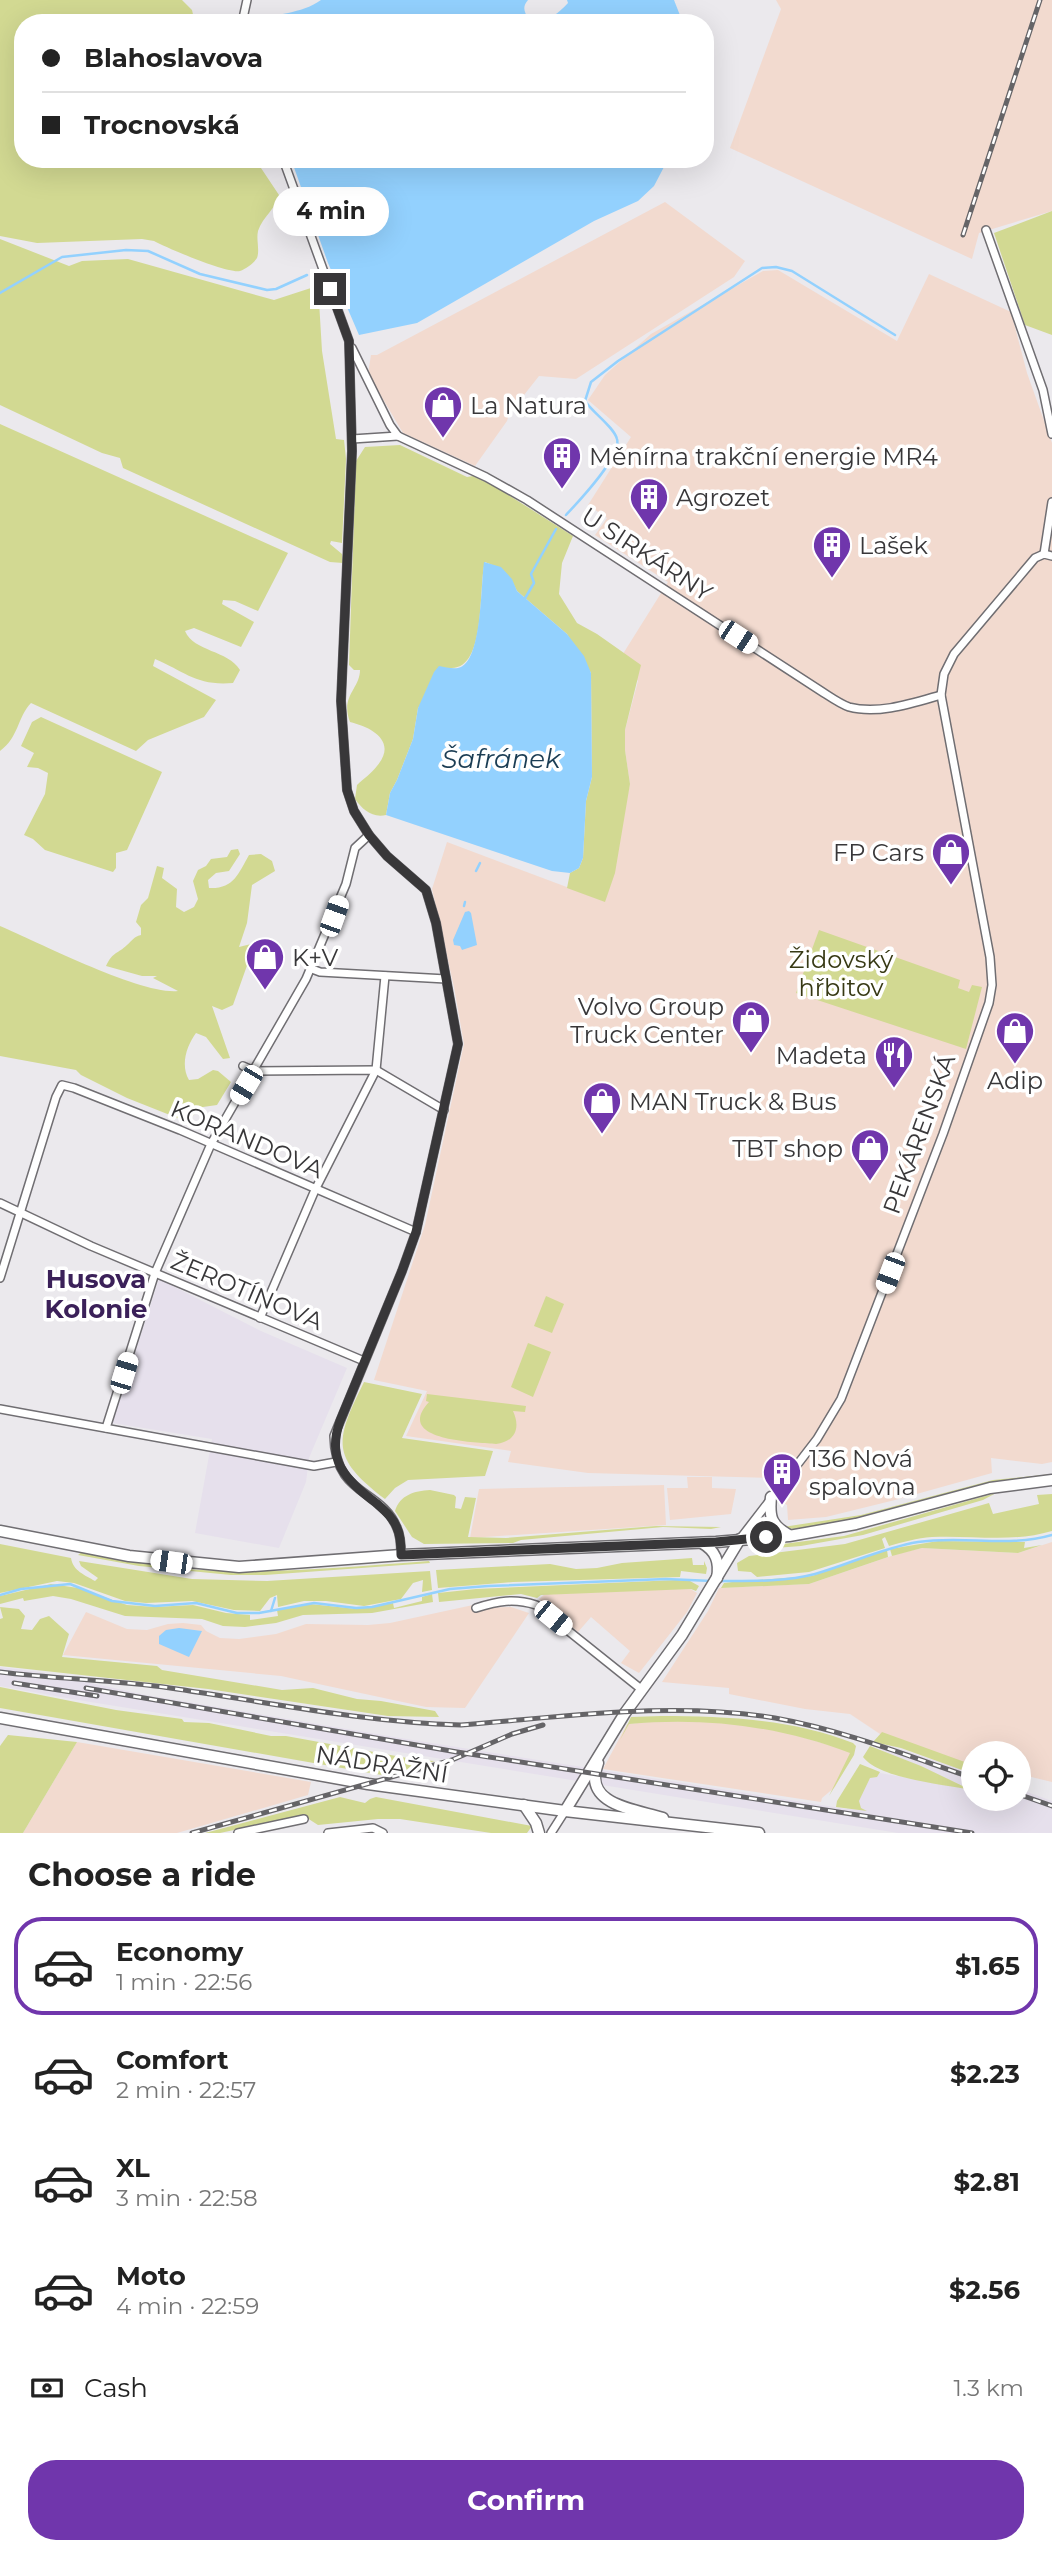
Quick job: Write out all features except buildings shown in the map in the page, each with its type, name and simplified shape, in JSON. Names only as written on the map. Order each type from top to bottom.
[{"type":"main road","points":[[0,1531],[129,1556],[239,1567],[401,1555],[702,1543],[789,1536],[856,1524],[990,1488],[1052,1480]]},
{"type":"main road","points":[[771,1497],[771,1520],[789,1536]]},
{"type":"main road","name":"PEKÁRENSKÁ","points":[[565,1811],[641,1689],[682,1635],[740,1539]]},
{"type":"main road","points":[[702,1543],[713,1551],[717,1576]]},
{"type":"main road","name":"NÁDRAŽNÍ","points":[[0,1718],[368,1784],[565,1811],[759,1833]]},
{"type":"main road","points":[[603,1750],[594,1779],[600,1794],[606,1800],[684,1825]]},
{"type":"main road","points":[[524,1805],[539,1833]]},
{"type":"street","points":[[286,168],[357,362],[398,436]]},
{"type":"street","points":[[986,230],[1043,390],[1052,435]]},
{"type":"street","points":[[349,341],[352,439],[341,701],[347,790],[354,811],[369,835],[387,856],[426,890],[436,923],[458,1044],[416,1232],[334,1436],[336,1462],[354,1486],[392,1518],[397,1528],[401,1555]]},
{"type":"street","name":"U SIRKÁRNY","points":[[352,439],[398,436],[486,477],[527,500],[849,707],[868,709],[902,706],[941,695]]},
{"type":"street","points":[[941,695],[944,674],[954,654],[1035,558],[1048,555],[1052,502]]},
{"type":"street","name":"PEKÁRENSKÁ","points":[[740,1539],[817,1439],[841,1399],[943,1134],[989,1003],[992,985],[990,957],[941,695]]},
{"type":"street","points":[[106,1428],[155,1273],[211,1144],[312,969],[346,884],[355,848],[369,835]]},
{"type":"street","points":[[312,969],[320,972],[446,979]]},
{"type":"street","points":[[260,1318],[315,1190],[376,1070],[386,976]]},
{"type":"street","points":[[243,1066],[254,1071],[376,1070],[444,1110]]},
{"type":"street","name":"KORANDOVA","points":[[20,1213],[62,1085],[211,1144],[416,1232]]},
{"type":"street","name":"ŽEROTÍNOVA","points":[[0,1203],[48,1228],[364,1362]]},
{"type":"street","points":[[0,1278],[20,1213]]},
{"type":"street","points":[[0,1409],[314,1466],[336,1462]]},
{"type":"street","points":[[476,1608],[500,1600],[520,1600],[536,1605],[641,1689]]},
{"type":"street","name":"PEKÁRENSKÁ","points":[[551,1833],[565,1811]]},
{"type":"street","points":[[242,1833],[304,1819]]},
{"type":"street","points":[[328,1833],[373,1828],[383,1833]]},
{"type":"shaded area","points":[[776,0],[1052,0],[1052,211],[979,233],[972,259],[730,148],[781,9]]},
{"type":"shaded area","points":[[665,202],[745,261],[734,277],[576,379],[539,376],[509,414],[507,421],[475,466],[403,433],[368,374],[371,355],[377,355]]},
{"type":"shaded area","points":[[778,270],[897,341],[929,274],[1011,312],[1027,373],[1052,443],[1052,1462],[1042,1464],[991,1458],[992,1473],[826,1517],[788,1520],[787,1505],[778,1499],[787,1487],[774,1478],[588,1473],[508,1462],[511,1451],[406,1436],[427,1391],[374,1380],[425,1225],[464,1044],[432,889],[447,842],[604,901],[630,784],[625,730],[638,681],[621,657],[668,582],[595,535],[607,518],[588,505],[631,437],[588,400],[605,375],[651,334],[763,271]]},
{"type":"shaded area","points":[[159,1279],[261,1331],[347,1368],[309,1458],[306,1482],[279,1548],[195,1533],[212,1439],[112,1423]]},
{"type":"shaded area","points":[[687,1477],[712,1477],[712,1488],[736,1489],[731,1514],[670,1520],[667,1488],[688,1488]]},
{"type":"shaded area","points":[[664,1485],[666,1525],[470,1538],[479,1489]]},
{"type":"shaded area","points":[[1052,1542],[1052,1782],[1031,1777],[1031,1741],[961,1741],[961,1762],[942,1758],[883,1736],[850,1714],[805,1709],[729,1694],[729,1688],[662,1682],[708,1611],[719,1588],[809,1584],[922,1548],[1018,1553]]},
{"type":"shaded area","points":[[687,1587],[697,1593],[687,1612],[639,1673],[621,1663],[630,1651],[591,1617],[578,1632],[539,1599],[545,1594]]},
{"type":"shaded area","points":[[473,1605],[476,1608],[511,1607],[529,1613],[465,1708],[426,1707],[281,1676],[63,1655],[86,1612],[127,1629],[147,1630],[183,1623],[201,1625],[206,1631],[220,1638],[239,1639],[276,1634],[306,1624],[390,1623]]},
{"type":"shaded area","points":[[0,1667],[40,1672],[146,1695],[847,1809],[862,1770],[961,1787],[961,1811],[1031,1811],[1031,1793],[1052,1801],[1052,1833],[898,1833],[0,1686]]},
{"type":"shaded area","points":[[660,1721],[760,1725],[853,1752],[835,1787],[821,1802],[603,1769],[627,1724]]},
{"type":"shaded area","points":[[77,1742],[311,1782],[308,1795],[177,1833],[23,1833]]},
{"type":"shaded area","points":[[881,1743],[961,1769],[961,1785],[879,1749]]},
{"type":"green space","points":[[0,0],[182,0],[193,14],[14,14],[14,168],[261,168],[279,195],[258,231],[258,255],[254,262],[240,271],[223,269],[154,241],[142,239],[37,243],[0,236]]},
{"type":"green space","points":[[1052,211],[1052,335],[1025,325],[994,233]]},
{"type":"green space","points":[[0,239],[69,266],[82,261],[128,259],[274,300],[314,287],[319,301],[322,351],[336,439],[344,440],[346,459],[342,543],[331,541],[330,544],[342,554],[343,563],[330,562],[123,468],[120,458],[102,453],[0,405]]},
{"type":"green space","points":[[0,424],[288,553],[258,611],[235,601],[223,600],[222,604],[254,622],[241,647],[194,628],[185,631],[196,643],[235,663],[240,670],[233,683],[200,680],[155,659],[153,666],[216,700],[204,717],[148,740],[136,751],[31,703],[11,740],[0,751]]},
{"type":"green space","points":[[400,445],[467,477],[473,476],[496,487],[573,536],[562,563],[559,594],[577,623],[641,665],[625,730],[630,784],[615,873],[605,902],[567,888],[570,873],[579,868],[583,858],[586,801],[592,777],[591,673],[567,634],[517,591],[511,579],[497,567],[485,562],[479,624],[471,655],[463,665],[451,668],[418,708],[413,739],[390,793],[386,815],[368,812],[355,799],[357,785],[377,766],[385,749],[379,736],[366,727],[350,722],[347,706],[360,670],[354,670],[349,665],[356,461],[365,447]]},
{"type":"green space","points":[[41,717],[162,772],[127,850],[116,853],[116,868],[113,872],[45,850],[24,835],[45,794],[48,773],[27,767],[34,753],[21,746],[32,722]]},
{"type":"green space","points":[[238,849],[240,854],[229,871],[216,873],[208,880],[209,888],[230,883],[249,855],[261,854],[272,861],[275,871],[252,885],[247,923],[239,947],[255,943],[233,1005],[222,1010],[212,1006],[230,1058],[223,1059],[206,1037],[196,1033],[186,1055],[185,1068],[189,1080],[198,1079],[213,1070],[231,1082],[217,1105],[203,1107],[190,1118],[180,1119],[127,1098],[76,1070],[0,1056],[0,926],[115,976],[161,990],[178,991],[153,978],[157,976],[142,976],[106,966],[113,955],[141,935],[141,928],[136,922],[141,905],[148,898],[157,866],[164,868],[162,878],[177,889],[176,907],[184,912],[194,907],[198,899],[193,881],[198,870],[206,866],[211,859],[227,857],[231,850]]},
{"type":"green space","name":"Židovský hřbitov","points":[[819,930],[960,980],[958,988],[969,992],[972,985],[982,987],[966,1049],[796,993]]},
{"type":"green space","points":[[546,1296],[564,1304],[552,1333],[534,1326]]},
{"type":"green space","points":[[528,1343],[551,1352],[533,1397],[511,1387]]},
{"type":"green space","points":[[364,1382],[422,1394],[402,1438],[493,1451],[485,1476],[408,1480],[395,1488],[385,1499],[354,1471],[343,1447],[347,1419]]},
{"type":"green space","points":[[427,1394],[526,1406],[525,1412],[513,1411],[516,1428],[508,1440],[496,1444],[472,1442],[441,1437],[421,1425],[421,1415],[429,1402],[426,1401]]},
{"type":"green space","points":[[1052,1474],[1000,1482],[823,1527],[783,1527],[861,1515],[993,1480]]},
{"type":"green space","points":[[430,1490],[454,1495],[455,1508],[461,1509],[465,1497],[476,1498],[468,1537],[506,1538],[656,1526],[721,1527],[663,1527],[521,1540],[513,1543],[424,1544],[412,1537],[395,1511],[400,1501],[408,1495]]},
{"type":"green space","points":[[996,1493],[983,1500],[863,1535],[801,1546],[761,1547],[844,1536]]},
{"type":"green space","points":[[1052,1494],[1052,1531],[1037,1535],[1007,1538],[926,1538],[889,1546],[885,1537],[882,1539],[885,1548],[809,1572],[757,1577],[751,1572],[738,1571],[737,1563],[749,1556],[845,1544],[989,1503],[993,1514],[1039,1504],[1037,1495]]},
{"type":"green space","points":[[938,1541],[1025,1542],[1024,1548],[1042,1545],[1018,1553],[922,1548],[892,1556],[890,1549]]},
{"type":"green space","points":[[0,1544],[71,1558],[77,1569],[95,1581],[98,1578],[81,1566],[79,1561],[192,1579],[267,1581],[430,1571],[432,1590],[422,1592],[423,1580],[413,1583],[401,1599],[364,1606],[304,1601],[278,1607],[277,1595],[270,1598],[260,1611],[234,1610],[192,1601],[125,1601],[74,1583],[57,1581],[0,1593]]},
{"type":"green space","points":[[887,1550],[888,1557],[809,1584],[721,1588],[724,1583],[812,1576]]},
{"type":"green space","points":[[82,1552],[156,1565],[212,1571],[280,1571],[430,1563],[231,1575],[139,1566],[78,1555]]},
{"type":"green space","points":[[692,1558],[693,1565],[704,1565],[704,1561],[706,1574],[681,1571],[680,1577],[513,1582],[438,1588],[436,1570],[550,1564],[576,1569]]},
{"type":"green space","points":[[690,1581],[699,1586],[696,1591],[691,1589],[541,1595],[537,1598],[521,1594],[439,1602],[438,1593],[476,1589]]},
{"type":"green space","points":[[51,1584],[78,1588],[127,1605],[193,1605],[226,1613],[250,1615],[250,1620],[278,1616],[277,1610],[310,1604],[357,1609],[393,1603],[394,1608],[422,1601],[422,1597],[432,1594],[433,1602],[372,1613],[303,1615],[276,1623],[245,1627],[223,1626],[202,1619],[125,1616],[53,1596],[24,1601],[23,1598],[0,1604],[0,1596]]},
{"type":"green space","points":[[0,1607],[19,1609],[25,1616],[21,1629],[32,1630],[40,1619],[49,1616],[69,1634],[62,1657],[157,1666],[162,1670],[282,1690],[313,1688],[357,1699],[435,1711],[439,1717],[388,1716],[208,1689],[0,1666],[0,1619],[3,1618]]},
{"type":"green space","points":[[0,1687],[116,1710],[182,1719],[184,1722],[209,1723],[271,1736],[286,1736],[435,1761],[388,1776],[376,1774],[0,1708]]},
{"type":"green space","points":[[631,1717],[758,1720],[830,1735],[856,1746],[854,1755],[829,1796],[850,1753],[769,1730],[714,1723],[629,1724],[620,1740]]},
{"type":"green space","points":[[882,1732],[961,1761],[961,1770],[901,1748],[873,1742]]},
{"type":"green space","points":[[8,1735],[77,1742],[23,1833],[0,1833],[0,1746]]},
{"type":"green space","points":[[870,1746],[921,1766],[961,1785],[961,1788],[897,1776],[883,1771],[863,1757]]},
{"type":"green space","points":[[860,1764],[880,1772],[877,1777],[870,1778],[859,1801],[861,1808],[867,1811],[836,1807],[837,1801]]},
{"type":"green space","points":[[340,1797],[365,1803],[376,1797],[532,1826],[527,1833],[491,1833],[400,1819],[318,1825],[304,1816],[299,1816],[220,1833],[205,1833]]},
{"type":"water","points":[[321,0],[528,0],[524,7],[526,14],[282,14]]},
{"type":"water","points":[[567,0],[674,0],[679,14],[555,14],[568,3]]},
{"type":"water","points":[[294,168],[663,168],[654,186],[638,201],[594,221],[417,323],[359,335],[328,263]]},
{"type":"water","name":"Šafránek","points":[[484,562],[501,567],[512,579],[517,591],[567,634],[584,656],[591,673],[592,777],[586,801],[583,858],[579,868],[570,873],[552,871],[386,815],[390,793],[413,739],[418,708],[434,672],[439,666],[461,667],[468,661],[473,650],[479,619]]},
{"type":"water","points":[[469,911],[477,945],[462,950],[460,946],[454,945],[453,940],[465,912]]},
{"type":"water","points":[[179,1628],[202,1631],[189,1657],[159,1644],[159,1636],[166,1630]]},
{"type":"waterway","points":[[0,293],[62,257],[126,250],[148,251],[200,274],[267,290],[276,289],[307,275]]},
{"type":"waterway","points":[[566,515],[598,478],[617,447],[615,434],[585,401],[591,382],[618,361],[762,268],[776,267],[792,271],[895,335]]},
{"type":"waterway","points":[[524,600],[534,583],[531,574],[556,529]]},
{"type":"waterway","points":[[476,871],[480,863]]},
{"type":"waterway","points":[[464,906],[465,902]]},
{"type":"waterway","points":[[718,1581],[767,1581],[803,1577],[918,1542],[1019,1541],[1052,1535]]},
{"type":"waterway","points":[[0,1595],[21,1589],[70,1584],[112,1601],[155,1606],[196,1603],[237,1613],[259,1613],[314,1603],[372,1607],[450,1589],[488,1586],[666,1579],[712,1581]]},
{"type":"waterway","points":[[271,1611],[275,1598]]},
{"type":"railway","points":[[963,235],[1040,0]]},
{"type":"railway","points":[[0,1672],[149,1685],[351,1716],[424,1723],[461,1725],[618,1712],[736,1713],[825,1729],[961,1774]]},
{"type":"railway","points":[[14,1683],[97,1696]]},
{"type":"railway","points":[[86,1688],[457,1752],[972,1833]]},
{"type":"railway","points":[[192,1833],[452,1760],[512,1734],[543,1725]]},
{"type":"railway","points":[[1031,1799],[1052,1806]]},
{"type":"place","name":"La Natura","points":[[443,439]]},
{"type":"place","name":"Měnírna trakční energie MR4","points":[[562,490]]},
{"type":"place","name":"Agrozet","points":[[649,531]]},
{"type":"place","name":"Lašek","points":[[832,579]]},
{"type":"place","name":"FP Cars","points":[[951,886]]},
{"type":"place","name":"K+V","points":[[265,991]]},
{"type":"place","name":"Volvo Group Truck Center","points":[[751,1054]]},
{"type":"place","name":"Adip","points":[[1015,1065]]},
{"type":"place","name":"Madeta","points":[[894,1089]]},
{"type":"place","name":"MAN Truck & Bus","points":[[602,1135]]},
{"type":"place","name":"TBT shop","points":[[870,1182]]},
{"type":"place","name":"136 Nová spalovna","points":[[782,1506]]},
{"type":"district","name":"Husova Kolonie","points":[[96,1294]]},
{"type":"route","points":[[330,289],[349,341],[352,451],[341,701],[347,790],[354,811],[369,835],[387,856],[426,890],[436,923],[458,1044],[416,1232],[344,1407],[334,1436],[336,1462],[354,1486],[392,1518],[399,1536],[401,1555],[716,1542],[766,1537]]}]
